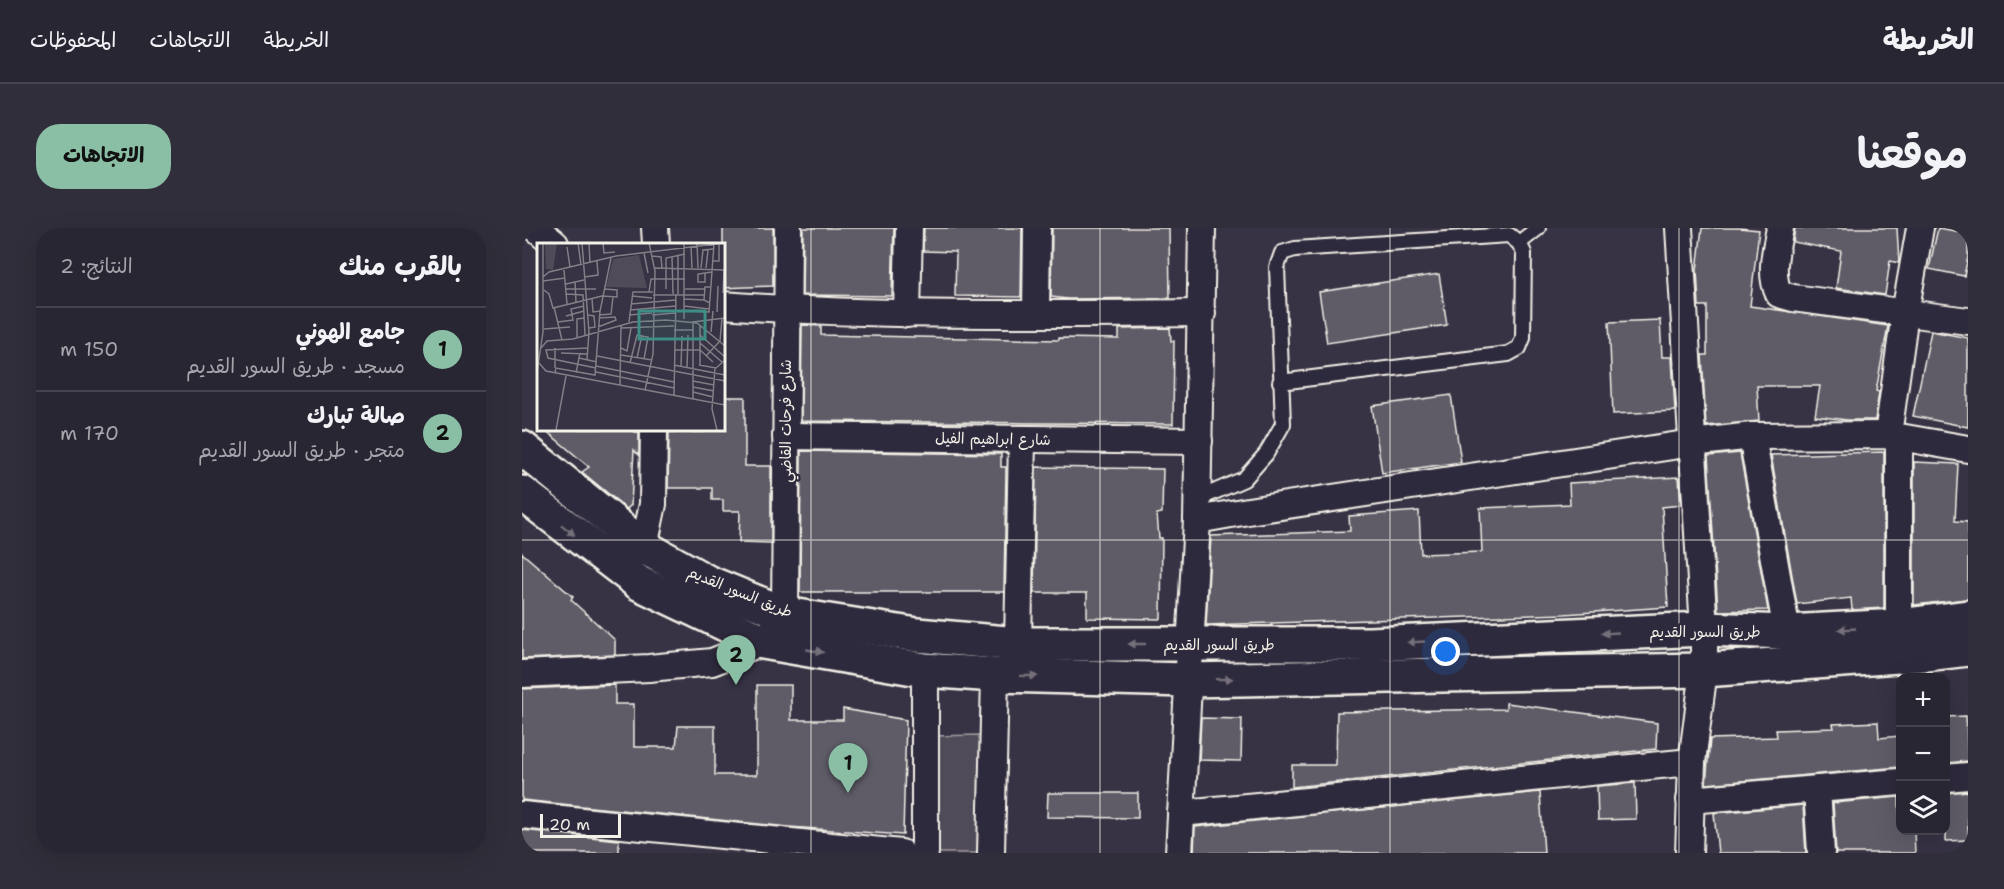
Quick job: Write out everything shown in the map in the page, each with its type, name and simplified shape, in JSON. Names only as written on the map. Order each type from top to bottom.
[{"type":"main road","name":"طريق السور القديم","points":[[522,448],[644,547],[707,582],[785,614],[917,634],[1018,644],[1371,644],[1704,629],[1787,632],[1899,626],[1968,617]]},
{"type":"main road","points":[[522,493],[639,584],[763,642],[925,670],[995,675],[1187,680],[1704,670],[1968,649]]},
{"type":"street","points":[[536,228],[554,243]]},
{"type":"street","points":[[655,228],[656,243]]},
{"type":"street","name":"شارع فرحات القاضي","points":[[785,614],[788,228]]},
{"type":"street","points":[[907,314],[909,228]]},
{"type":"street","points":[[1036,314],[1037,228]]},
{"type":"street","points":[[1179,853],[1198,510],[1202,228]]},
{"type":"street","points":[[1679,228],[1704,629],[1704,670],[1692,762],[1689,853]]},
{"type":"street","points":[[1780,228],[1774,258],[1774,285],[1779,294],[1905,314],[1968,321]]},
{"type":"street","points":[[1899,626],[1893,436],[1905,314],[1920,228]]},
{"type":"street","points":[[724,305],[787,310],[907,314],[1202,314]]},
{"type":"street","points":[[644,547],[653,504],[654,430]]},
{"type":"street","name":"شارع ابراهيم الفيل","points":[[786,436],[1199,441]]},
{"type":"street","points":[[1752,436],[1787,632]]},
{"type":"street","points":[[1198,510],[1248,511],[1692,443],[1752,436],[1893,436],[1968,449]]},
{"type":"street","points":[[1018,644],[1022,439]]},
{"type":"street","points":[[522,674],[649,668],[712,662],[763,642],[785,614]]},
{"type":"street","points":[[925,670],[925,853]]},
{"type":"street","points":[[991,853],[995,675]]},
{"type":"street","points":[[1181,813],[1692,762]]},
{"type":"street","points":[[1950,778],[1968,776]]},
{"type":"street","points":[[1690,800],[1896,782]]},
{"type":"street","points":[[1817,789],[1821,853]]},
{"type":"street","points":[[522,815],[901,853]]},
{"type":"lane","points":[[1520,243],[1538,228]]},
{"type":"lane","points":[[1198,510],[1244,479],[1266,454],[1283,424],[1280,382],[1277,267],[1282,253],[1295,249],[1509,235],[1520,243],[1524,252],[1520,348],[1508,354],[1280,382]]},
{"type":"shaded area","points":[[980,735],[981,853],[932,853],[931,736]]},
{"type":"building","points":[[723,228],[773,228],[773,286],[724,288]]},
{"type":"building","points":[[803,228],[894,228],[892,296],[802,295]]},
{"type":"building","points":[[924,228],[1022,228],[1021,297],[955,296],[956,252],[923,251]]},
{"type":"building","points":[[1052,228],[1169,228],[1170,298],[1068,299],[1051,297]]},
{"type":"building","points":[[1702,228],[1759,230],[1750,306],[1888,326],[1876,391],[1879,392],[1875,420],[1847,420],[1815,416],[1820,386],[1757,386],[1759,421],[1706,426],[1702,355],[1707,355],[1707,306],[1699,306],[1697,270]]},
{"type":"building","points":[[1795,228],[1897,228],[1899,263],[1890,261],[1885,295],[1836,288],[1841,251],[1793,242]]},
{"type":"building","points":[[1938,228],[1968,233],[1968,257],[1964,276],[1929,269]]},
{"type":"building","points":[[1439,274],[1447,325],[1327,343],[1319,292]]},
{"type":"building","points":[[1660,320],[1662,357],[1672,357],[1675,411],[1613,414],[1609,322]]},
{"type":"building","points":[[802,325],[821,326],[821,335],[1059,340],[1059,338],[1119,339],[1119,329],[1170,328],[1171,341],[1174,341],[1173,424],[801,421]]},
{"type":"building","points":[[1931,331],[1968,338],[1968,427],[1913,416]]},
{"type":"building","points":[[1451,395],[1461,462],[1382,473],[1372,406]]},
{"type":"building","points":[[724,397],[745,397],[745,466],[771,466],[771,543],[739,542],[740,511],[723,511],[723,500],[712,500],[712,488],[668,488],[669,432],[704,432],[704,430],[724,430]]},
{"type":"building","points":[[545,430],[635,430],[639,432],[639,456],[634,450],[631,505],[627,509],[582,472],[589,467]]},
{"type":"building","points":[[801,451],[1001,454],[1001,467],[1006,467],[1004,592],[800,592]]},
{"type":"building","points":[[1884,452],[1884,608],[1852,610],[1851,598],[1797,604],[1771,455]]},
{"type":"building","points":[[1740,453],[1768,610],[1718,611],[1708,456]]},
{"type":"building","points":[[1914,462],[1958,464],[1955,521],[1968,522],[1968,599],[1914,605]]},
{"type":"building","points":[[1036,467],[1163,469],[1162,513],[1157,514],[1159,538],[1162,538],[1161,619],[1087,618],[1087,593],[1034,593]]},
{"type":"building","points":[[1679,477],[1681,505],[1662,507],[1668,607],[1564,614],[1206,625],[1211,536],[1350,531],[1349,516],[1419,511],[1421,554],[1482,552],[1480,508],[1570,504],[1569,483]]},
{"type":"building","points":[[522,553],[573,597],[571,600],[615,640],[615,655],[522,659]]},
{"type":"building","points":[[615,685],[615,704],[634,704],[634,747],[676,747],[678,726],[715,726],[715,775],[757,775],[757,685],[791,685],[791,720],[843,720],[843,709],[906,720],[903,835],[789,827],[522,800],[522,689]]},
{"type":"building","points":[[1506,703],[1657,723],[1656,749],[1292,787],[1292,765],[1336,765],[1337,712],[1506,709]]},
{"type":"building","points":[[1966,716],[1968,761],[1950,763],[1950,717]]},
{"type":"building","points":[[1201,718],[1242,719],[1241,761],[1199,760]]},
{"type":"building","points":[[1878,722],[1879,738],[1896,736],[1896,767],[1706,784],[1710,739],[1777,737],[1776,730],[1834,728],[1833,724]]},
{"type":"building","points":[[1635,783],[1636,819],[1598,820],[1597,786]]},
{"type":"building","points":[[1968,791],[1968,840],[1946,841],[1946,835],[1950,835],[1950,793]]},
{"type":"building","points":[[1540,792],[1544,853],[1194,853],[1195,827]]},
{"type":"building","points":[[1048,793],[1138,793],[1138,818],[1047,817]]},
{"type":"building","points":[[1896,797],[1896,835],[1914,835],[1915,853],[1836,853],[1833,803]]},
{"type":"building","points":[[1803,805],[1806,853],[1718,853],[1714,813]]},
{"type":"building","points":[[522,830],[619,840],[619,853],[522,853]]},
{"type":"place","name":"صالة تبارك","points":[[736,685]]},
{"type":"place","name":"جامع الهوني","points":[[848,793]]}]
